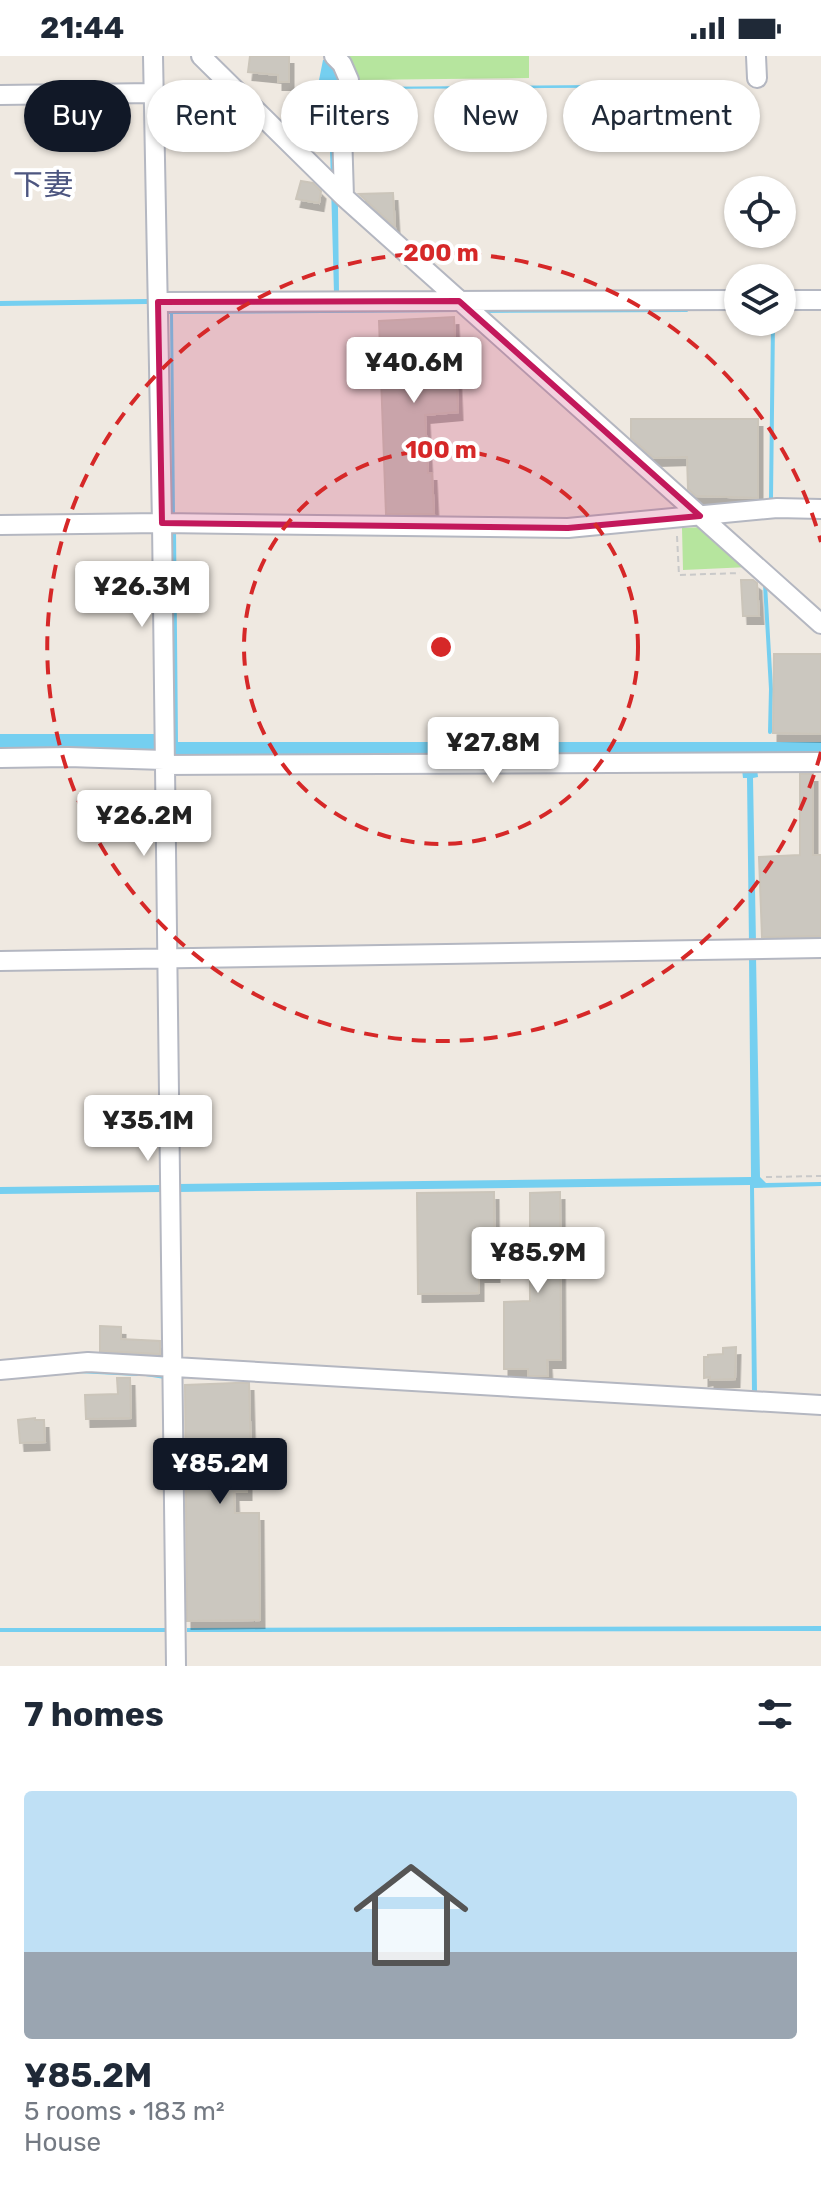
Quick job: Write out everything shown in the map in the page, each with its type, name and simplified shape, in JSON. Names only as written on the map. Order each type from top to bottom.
[{"type":"street","points":[[153,56],[154,80]]},
{"type":"street","points":[[201,56],[344,197],[821,624]]},
{"type":"street","points":[[334,56],[342,64],[349,80],[342,131],[344,197]]},
{"type":"street","points":[[756,56],[757,78]]},
{"type":"street","points":[[0,95],[147,93]]},
{"type":"street","points":[[155,152],[176,1666]]},
{"type":"street","points":[[158,302],[724,300]]},
{"type":"street","points":[[796,300],[821,300]]},
{"type":"street","points":[[0,525],[162,523],[568,528],[777,508],[821,509]]},
{"type":"street","points":[[0,758],[821,762]]},
{"type":"street","points":[[0,961],[821,948]]},
{"type":"street","points":[[0,1370],[88,1362],[821,1405]]},
{"type":"path","points":[[676,519],[679,575],[763,572]]},
{"type":"path","points":[[766,1177],[821,1176]]},
{"type":"highlighted area","points":[[459,301],[700,516],[568,528],[162,523],[158,302]]},
{"type":"green space","points":[[344,56],[529,56],[529,78],[355,80]]},
{"type":"green space","points":[[705,527],[749,567],[683,570],[682,528]]},
{"type":"water","points":[[328,59],[342,74],[341,80],[319,80],[323,60]]},
{"type":"water","points":[[547,85],[563,85],[563,88],[547,88]]},
{"type":"water","points":[[330,152],[337,152],[339,293],[334,293]]},
{"type":"water","points":[[147,299],[147,304],[0,306],[0,301]]},
{"type":"water","points":[[459,308],[459,312],[173,314],[175,516],[172,516],[170,314],[167,310]]},
{"type":"water","points":[[481,309],[686,309],[688,312],[480,313]]},
{"type":"water","points":[[172,528],[176,530],[178,742],[821,742],[821,756],[757,769],[758,777],[753,778],[756,943],[749,944],[747,778],[743,778],[742,769],[175,758]]},
{"type":"water","points":[[0,734],[155,734],[156,751],[0,753]]},
{"type":"water","points":[[749,955],[756,956],[760,1177],[766,1183],[821,1182],[821,1186],[754,1188],[757,1392],[752,1392],[750,1185],[178,1192],[178,1184],[751,1177]]},
{"type":"water","points":[[161,1185],[161,1192],[0,1194],[0,1187]]},
{"type":"water","points":[[821,1626],[821,1631],[187,1632],[187,1628]]},
{"type":"water","points":[[0,1628],[169,1628],[169,1632],[0,1632]]},
{"type":"building","points":[[250,56],[289,56],[289,80],[278,82],[278,75],[248,72]]},
{"type":"building","points":[[301,181],[313,183],[321,191],[319,203],[296,199]]},
{"type":"building","points":[[393,193],[395,227],[359,194]]},
{"type":"building","points":[[454,317],[458,412],[425,415],[434,514],[386,514],[379,321]]},
{"type":"building","points":[[631,419],[758,419],[758,498],[696,496],[688,489],[687,457],[654,458],[631,438]]},
{"type":"building","points":[[741,580],[757,583],[759,616],[743,616]]},
{"type":"building","points":[[774,654],[821,654],[821,734],[773,733]]},
{"type":"building","points":[[800,774],[813,774],[813,855],[821,855],[821,936],[762,937],[759,857],[800,855]]},
{"type":"building","points":[[494,1192],[495,1274],[479,1274],[479,1293],[418,1294],[417,1193]]},
{"type":"building","points":[[560,1192],[561,1360],[547,1360],[548,1376],[528,1376],[528,1369],[504,1369],[504,1302],[530,1301],[530,1193]]},
{"type":"building","points":[[100,1326],[121,1327],[121,1339],[160,1341],[160,1354],[100,1351]]},
{"type":"building","points":[[736,1347],[735,1379],[704,1378],[704,1357],[723,1354],[723,1348]]},
{"type":"building","points":[[117,1378],[130,1378],[131,1418],[86,1419],[85,1395],[118,1394]]},
{"type":"building","points":[[249,1383],[251,1455],[247,1455],[247,1492],[234,1492],[235,1513],[259,1513],[260,1620],[187,1621],[185,1385]]},
{"type":"building","points":[[18,1420],[44,1420],[45,1442],[20,1443]]},
{"type":"waterway","points":[[771,498],[773,336]]},
{"type":"waterway","points":[[765,584],[771,689],[770,732]]},
{"type":"waterway","points":[[78,1371],[137,1374]]},
{"type":"waterway","points":[[146,1374],[165,1377]]},
{"type":"district","name":"下妻","points":[[43,185]]}]
